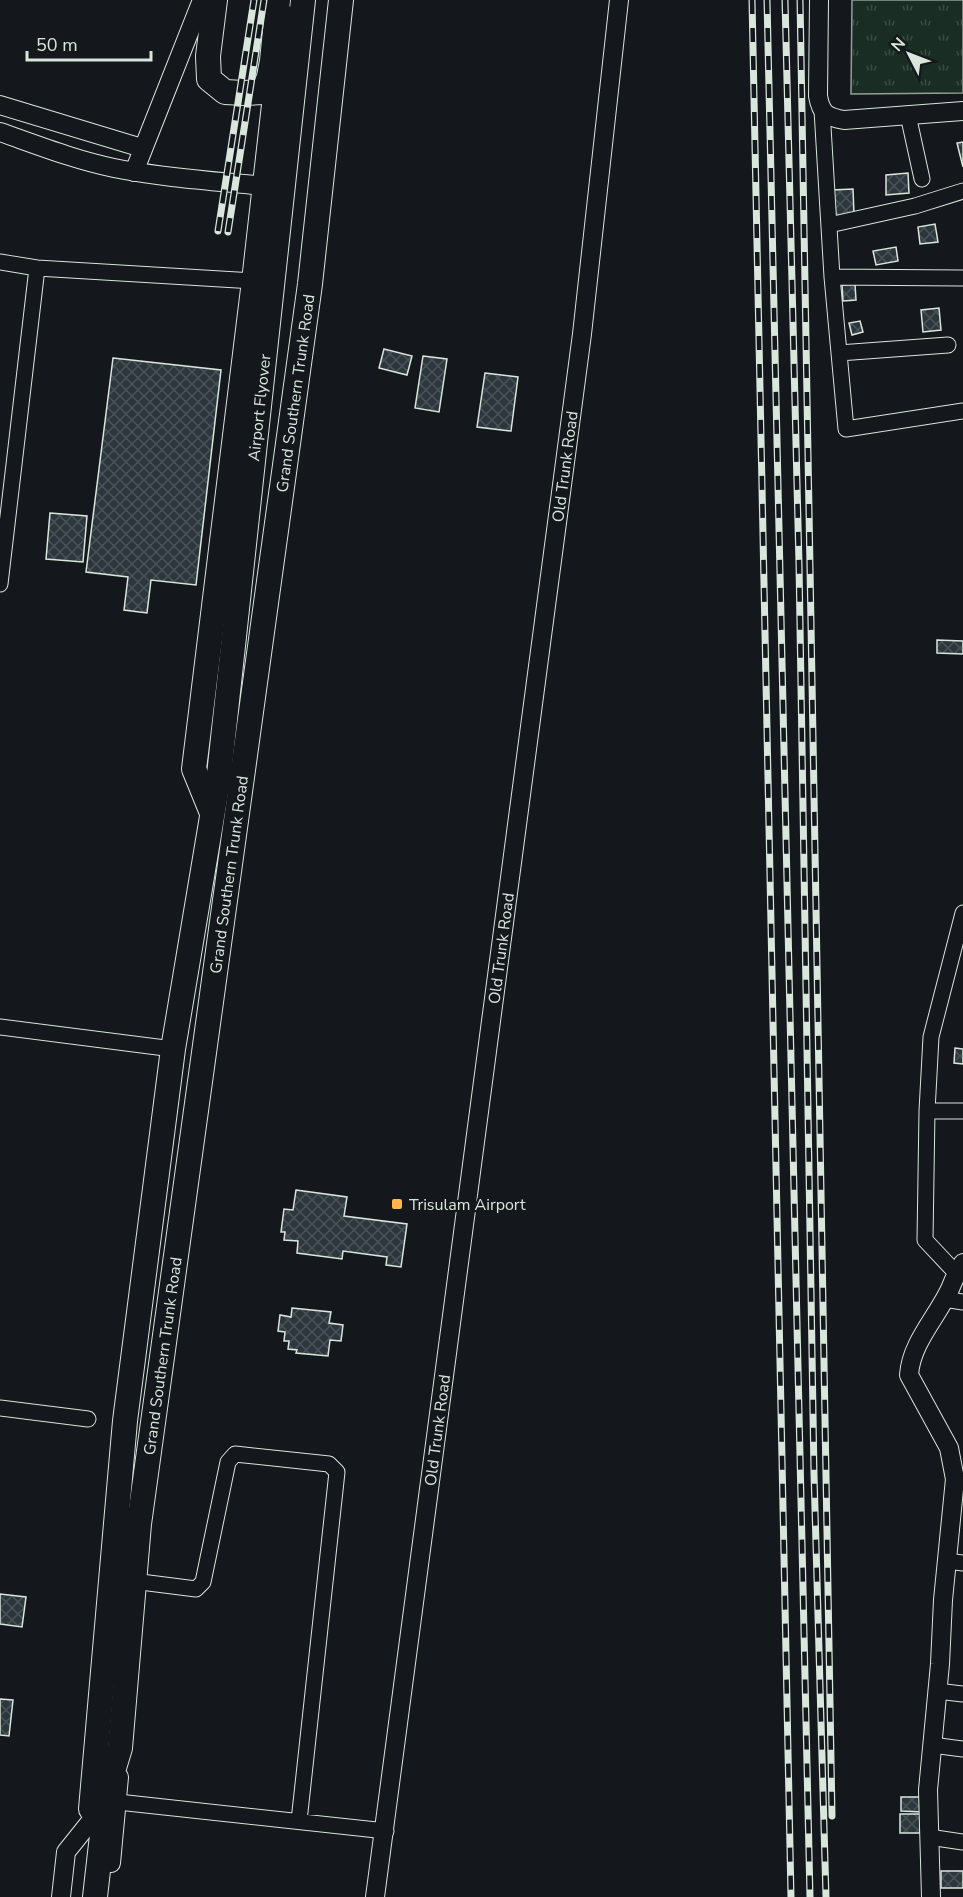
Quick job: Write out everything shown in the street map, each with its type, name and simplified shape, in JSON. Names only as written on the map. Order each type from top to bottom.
[{"type":"main road","points":[[215,0],[208,56],[209,79],[225,92],[244,93],[262,92],[269,77],[278,0]]},
{"type":"main road","points":[[213,815],[194,769],[286,0]]},
{"type":"main road","name":"Airport Flyover","points":[[213,815],[303,0]]},
{"type":"main road","name":"Grand Southern Trunk Road","points":[[92,1859],[120,1748],[140,1512],[310,284],[341,0]]},
{"type":"main road","name":"Grand Southern Trunk Road","points":[[92,1859],[90,1822],[125,1421],[173,1049],[213,815]]},
{"type":"main road","points":[[80,1897],[92,1859]]},
{"type":"main road","points":[[92,1859],[95,1897]]},
{"type":"street","points":[[134,172],[202,0]]},
{"type":"street","name":"Old Trunk Road","points":[[375,1897],[386,1831],[580,345],[619,0]]},
{"type":"street","points":[[819,0],[818,96],[822,110],[832,277],[846,429],[963,411]]},
{"type":"street","points":[[0,105],[142,148]]},
{"type":"street","points":[[822,110],[825,115],[844,120],[963,111]]},
{"type":"street","points":[[908,115],[922,180]]},
{"type":"street","points":[[0,132],[112,168],[265,186]]},
{"type":"street","points":[[829,225],[915,206],[963,191]]},
{"type":"street","points":[[0,262],[37,268],[254,281]]},
{"type":"street","points":[[0,584],[37,268]]},
{"type":"street","points":[[832,277],[963,278]]},
{"type":"street","points":[[839,353],[948,345]]},
{"type":"street","points":[[931,1897],[928,1790],[937,1691],[955,1562],[959,1479],[949,1448],[909,1375],[910,1361],[959,1268],[925,1240],[927,1111],[931,1037],[958,949],[963,913]]},
{"type":"street","points":[[0,1027],[173,1049]]},
{"type":"street","points":[[927,1111],[963,1111]]},
{"type":"street","points":[[944,1299],[963,1302]]},
{"type":"street","points":[[0,1408],[88,1419]]},
{"type":"street","points":[[133,1581],[196,1589],[200,1587],[228,1462],[235,1454],[329,1464],[334,1467],[337,1472],[299,1821]]},
{"type":"street","points":[[937,1691],[963,1694]]},
{"type":"street","points":[[932,1745],[963,1749]]},
{"type":"street","points":[[107,1897],[118,1802],[120,1748]]},
{"type":"street","points":[[118,1802],[386,1831]]},
{"type":"street","points":[[61,1897],[66,1852],[90,1822]]},
{"type":"street","points":[[929,1837],[963,1842]]},
{"type":"green space","points":[[852,0],[963,0],[963,93],[851,94]]},
{"type":"building","points":[[963,142],[963,167],[957,143]]},
{"type":"building","points":[[908,173],[909,193],[886,195],[886,175]]},
{"type":"building","points":[[853,189],[854,215],[833,216],[832,190]]},
{"type":"building","points":[[935,224],[938,242],[920,244],[918,227]]},
{"type":"building","points":[[896,247],[898,261],[876,265],[873,251]]},
{"type":"building","points":[[855,284],[856,300],[843,301],[842,285]]},
{"type":"building","points":[[939,308],[941,330],[923,332],[921,310]]},
{"type":"building","points":[[860,321],[863,332],[852,335],[849,323]]},
{"type":"building","points":[[384,349],[412,356],[407,375],[379,368]]},
{"type":"building","points":[[423,356],[447,359],[439,412],[415,408]]},
{"type":"building","points":[[113,358],[221,370],[196,585],[151,580],[147,613],[124,610],[128,577],[86,572]]},
{"type":"building","points":[[485,373],[518,377],[511,431],[477,427]]},
{"type":"building","points":[[50,513],[87,516],[83,562],[46,559]]},
{"type":"building","points":[[937,640],[963,641],[963,654],[937,653]]},
{"type":"building","points":[[955,1048],[963,1049],[963,1064],[954,1063]]},
{"type":"building","points":[[296,1190],[347,1197],[344,1216],[407,1224],[401,1267],[386,1265],[387,1257],[343,1251],[342,1259],[297,1253],[298,1241],[284,1240],[285,1232],[281,1232],[284,1209],[293,1210]]},
{"type":"building","points":[[292,1308],[331,1312],[329,1323],[343,1325],[341,1341],[330,1340],[328,1356],[296,1353],[297,1350],[288,1349],[289,1341],[284,1341],[285,1332],[278,1331],[280,1315],[291,1317]]},
{"type":"building","points":[[0,1594],[26,1597],[22,1627],[0,1624]]},
{"type":"building","points":[[0,1699],[13,1700],[9,1736],[0,1735]]},
{"type":"building","points":[[901,1797],[922,1797],[922,1812],[901,1811]]},
{"type":"building","points":[[900,1814],[920,1814],[920,1833],[900,1833]]},
{"type":"building","points":[[941,1871],[963,1871],[963,1888],[941,1888]]},
{"type":"railway","points":[[218,231],[254,0]]},
{"type":"railway","points":[[228,232],[264,0]]},
{"type":"railway","points":[[752,0],[791,1897]]},
{"type":"railway","points":[[767,0],[810,1897]]},
{"type":"railway","points":[[785,0],[799,564],[814,1474],[826,1897]]},
{"type":"railway","points":[[800,0],[832,1816]]},
{"type":"place","name":"Trisulam Airport","points":[[397,1204]]}]
